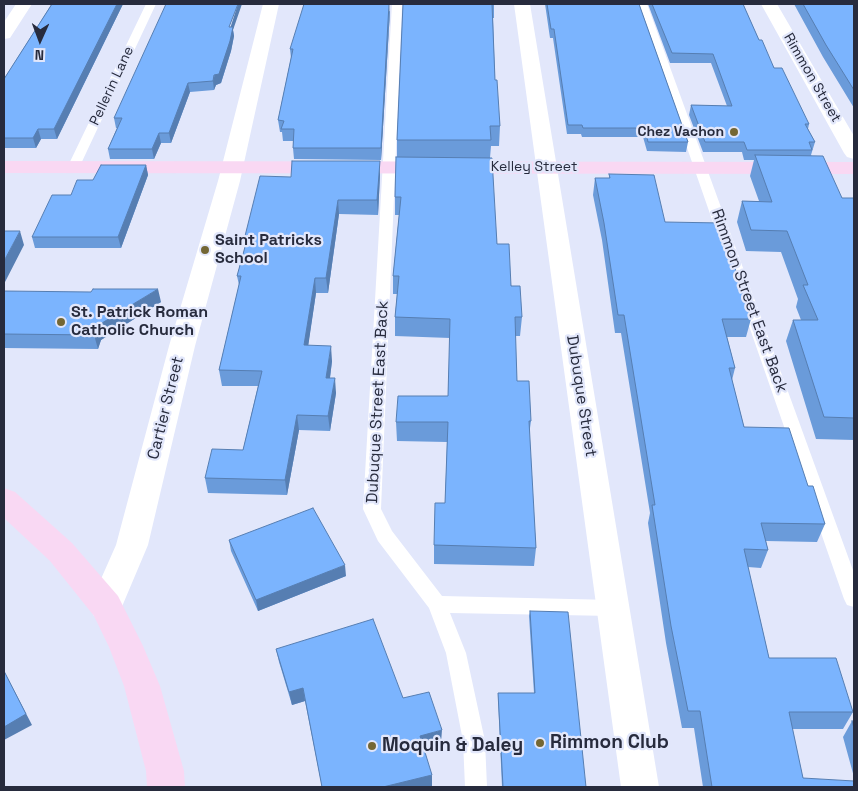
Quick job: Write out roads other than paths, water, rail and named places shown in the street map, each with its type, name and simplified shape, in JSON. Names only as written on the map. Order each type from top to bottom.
[{"type":"street","points":[[4,34],[24,4]]},
{"type":"street","name":"Cartier Street","points":[[106,606],[132,545],[182,346],[232,167],[271,4]]},
{"type":"street","name":"Dubuque Street","points":[[522,4],[640,787]]},
{"type":"street","name":"Rimmon Street","points":[[769,4],[854,153]]},
{"type":"street","name":"Kelley Street","points":[[4,168],[854,168]]},
{"type":"street","points":[[4,500],[61,552],[106,606],[126,646],[142,686],[165,771],[166,787]]},
{"type":"lane","name":"Pellerin Lane","points":[[73,168],[151,4]]},
{"type":"lane","name":"Dubuque Street East Back","points":[[397,4],[372,508],[385,536],[437,604],[456,653],[474,741],[476,787]]},
{"type":"lane","name":"Rimmon Street East Back","points":[[642,4],[854,599]]},
{"type":"lane","points":[[437,604],[613,608]]},
{"type":"place","name":"Chez Vachon","points":[[734,132]]},
{"type":"place","name":"Saint Patricks School","points":[[205,250]]},
{"type":"place","name":"St. Patrick Roman Catholic Church","points":[[61,322]]},
{"type":"place","name":"Rimmon Club","points":[[540,743]]},
{"type":"place","name":"Moquin & Daley","points":[[372,746]]}]
